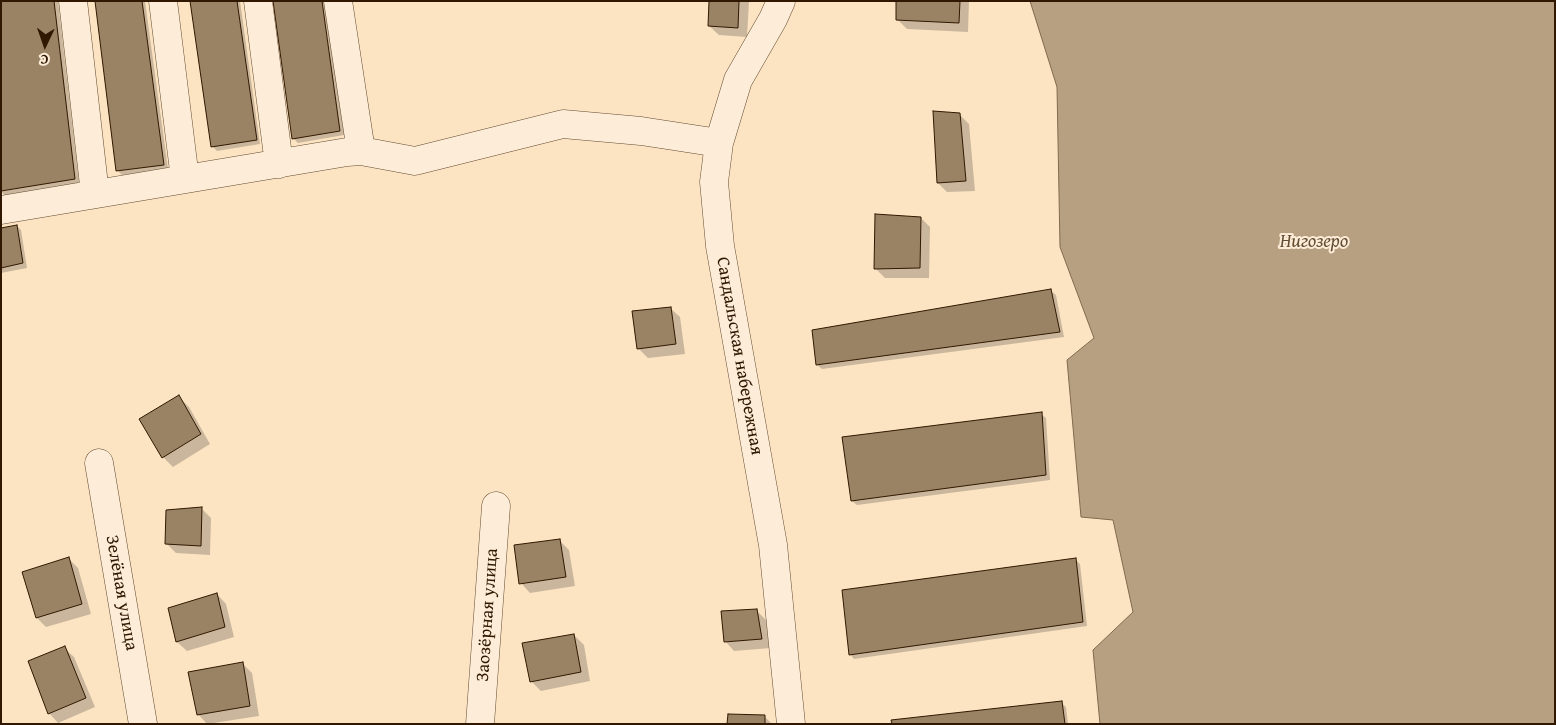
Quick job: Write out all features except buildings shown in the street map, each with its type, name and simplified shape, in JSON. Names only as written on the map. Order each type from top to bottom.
[{"type":"street","points":[[73,1],[95,194]]},
{"type":"street","points":[[163,1],[185,179]]},
{"type":"street","points":[[258,1],[278,164]]},
{"type":"street","points":[[338,1],[361,151]]},
{"type":"street","name":"Сандальская набережная","points":[[780,1],[773,19],[738,80],[719,143],[714,182],[720,246],[773,545],[791,724]]},
{"type":"street","points":[[1,210],[361,151],[415,161],[563,124],[641,131],[719,143]]},
{"type":"street","name":"Зелёная улица","points":[[99,463],[143,724]]},
{"type":"street","name":"Заозёрная улица","points":[[480,724],[496,506]]},
{"type":"water","name":"Нигозеро","points":[[1030,1],[1555,1],[1555,724],[1100,724],[1093,650],[1133,612],[1113,520],[1081,517],[1067,360],[1094,338],[1060,247],[1057,87]]}]
